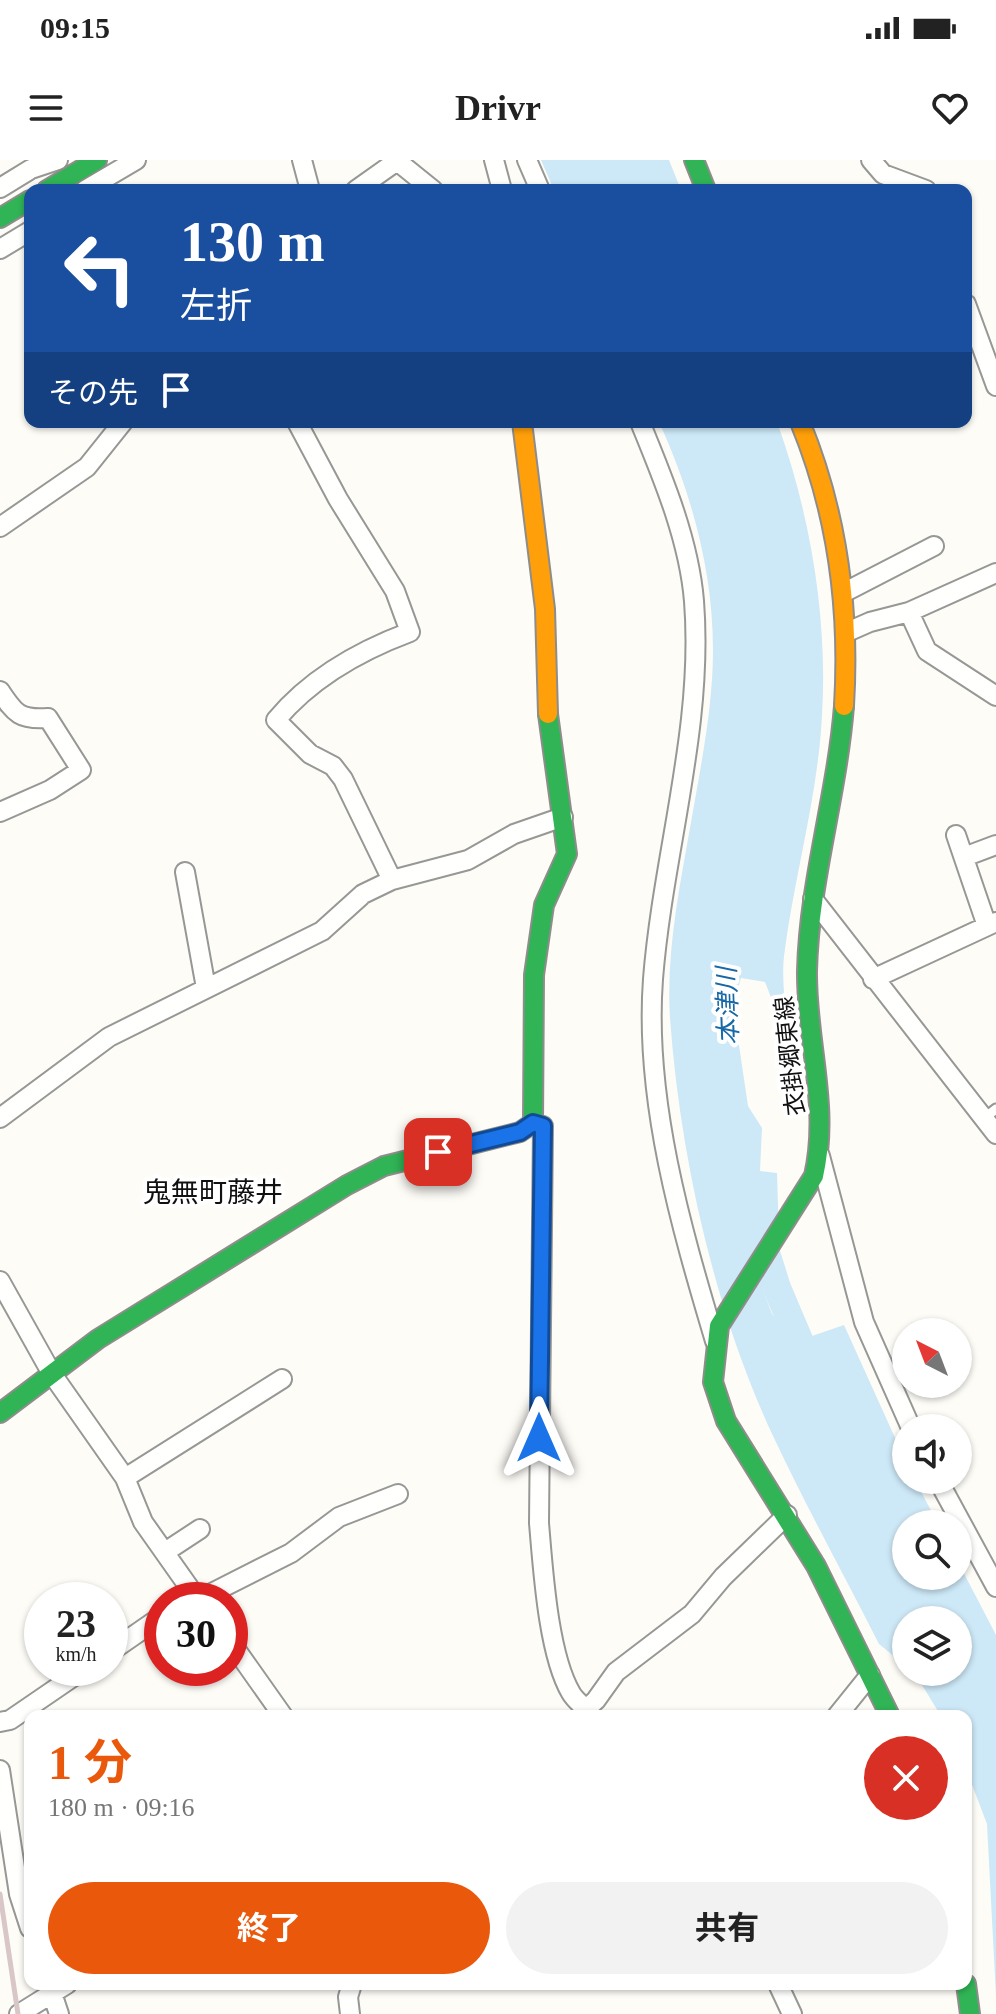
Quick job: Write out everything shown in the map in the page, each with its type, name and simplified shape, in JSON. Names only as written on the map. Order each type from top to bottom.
[{"type":"main road","points":[[57,184],[97,160]]},
{"type":"main road","points":[[694,160],[704,184]]},
{"type":"main road","points":[[0,218],[24,204]]},
{"type":"main road","points":[[0,1413],[98,1339],[347,1185],[384,1166],[520,1132],[533,1123],[531,1035],[534,975],[544,905],[567,854],[549,740],[545,609],[523,428]]},
{"type":"main road","name":"衣掛郷東線","points":[[802,428],[826,488],[843,593],[845,633],[845,707],[837,776],[813,899],[807,1008],[820,1084],[820,1156],[814,1176],[717,1334],[713,1382],[726,1421],[787,1515],[887,1710]]},
{"type":"main road","points":[[967,1990],[970,2014]]},
{"type":"street","points":[[0,188],[31,169],[58,160]]},
{"type":"street","points":[[95,184],[136,160]]},
{"type":"street","points":[[302,160],[308,184]]},
{"type":"street","points":[[494,160],[500,184]]},
{"type":"street","points":[[527,160],[537,184]]},
{"type":"street","points":[[871,160],[883,174],[910,184]]},
{"type":"street","points":[[364,184],[397,161],[426,184]]},
{"type":"street","points":[[0,249],[24,235]]},
{"type":"street","points":[[972,320],[996,386]]},
{"type":"street","points":[[0,527],[87,467],[118,428]]},
{"type":"street","points":[[300,428],[338,499],[395,591],[410,632],[365,649],[292,700],[276,720],[310,754],[333,766],[343,779],[392,880]]},
{"type":"street","points":[[642,428],[683,543],[694,599],[692,707],[653,981],[653,1037],[661,1124],[717,1334]]},
{"type":"street","points":[[843,593],[934,546]]},
{"type":"street","points":[[845,633],[870,622],[909,612],[996,573]]},
{"type":"street","points":[[909,612],[927,651],[996,696]]},
{"type":"street","points":[[0,691],[16,715],[24,720],[48,718],[81,770],[50,790],[0,812]]},
{"type":"street","points":[[0,1118],[109,1037],[322,931],[363,894],[392,880],[468,860],[514,834],[563,817]]},
{"type":"street","points":[[873,979],[991,924],[956,835]]},
{"type":"street","points":[[964,857],[996,845]]},
{"type":"street","points":[[185,872],[206,988]]},
{"type":"street","points":[[813,899],[873,979],[992,1121]]},
{"type":"street","points":[[533,1123],[543,1126],[539,1523],[545,1585],[560,1665],[571,1694],[582,1710]]},
{"type":"street","points":[[820,1156],[864,1322],[905,1414]]},
{"type":"street","points":[[0,1281],[52,1374],[125,1478],[143,1522],[184,1582]]},
{"type":"street","points":[[125,1478],[282,1379]]},
{"type":"street","points":[[228,1582],[291,1553],[339,1517],[379,1498],[398,1494]]},
{"type":"street","points":[[946,1494],[996,1587]]},
{"type":"street","points":[[588,1710],[616,1672],[692,1614],[723,1577],[787,1515]]},
{"type":"street","points":[[165,1552],[200,1529]]},
{"type":"street","points":[[248,1666],[279,1710]]},
{"type":"street","points":[[842,1710],[870,1675]]},
{"type":"street","points":[[25,1710],[60,1686]]},
{"type":"street","points":[[0,1722],[10,1720],[24,1710]]},
{"type":"street","points":[[0,1770],[24,1909]]},
{"type":"street","points":[[19,2014],[52,1990]]},
{"type":"street","points":[[56,1990],[59,2014]]},
{"type":"street","points":[[350,1990],[350,2014]]},
{"type":"street","points":[[781,1990],[792,2014]]},
{"type":"water","points":[[541,160],[669,160],[679,184],[551,184]]},
{"type":"water","points":[[662,428],[779,428],[807,529],[822,641],[822,715],[816,776],[784,956],[788,1041],[765,982],[741,978],[733,1005],[748,1106],[762,1128],[760,1171],[777,1173],[780,1270],[763,1290],[772,1314],[792,1337],[812,1336],[844,1325],[892,1431],[892,1494],[922,1494],[931,1510],[892,1510],[892,1590],[972,1589],[996,1635],[996,1996],[987,1824],[972,1785],[972,1710],[937,1710],[923,1686],[972,1686],[972,1606],[892,1606],[892,1655],[879,1644],[774,1438],[753,1390],[718,1287],[692,1179],[675,1071],[669,994],[678,898],[708,717],[713,650],[705,563],[681,477]]},
{"type":"waterway","name":"本津川","points":[[762,1240],[777,1288],[813,1373]]},
{"type":"railway","points":[[0,1894],[18,2014]]},
{"type":"traffic: fast","points":[[57,184],[97,160]]},
{"type":"traffic: fast","points":[[694,160],[704,184]]},
{"type":"traffic: fast","points":[[0,218],[24,204]]},
{"type":"traffic: fast","points":[[844,706],[809,938],[808,997],[820,1124],[814,1176],[719,1326],[713,1382],[726,1421],[816,1566],[887,1710]]},
{"type":"traffic: fast","points":[[0,1413],[98,1339],[347,1185],[384,1166],[520,1132],[533,1123],[534,975],[544,905],[567,854],[548,714]]},
{"type":"traffic: fast","points":[[967,1990],[970,2014]]},
{"type":"traffic: slow","points":[[523,428],[545,609],[548,714]]},
{"type":"traffic: slow","points":[[802,428],[824,491],[838,561],[845,633],[844,706]]},
{"type":"district","name":"鬼無町藤井","points":[[213,1192]]},
{"type":"route","points":[[438,1152],[520,1132],[533,1123],[543,1126],[539,1438]]}]
